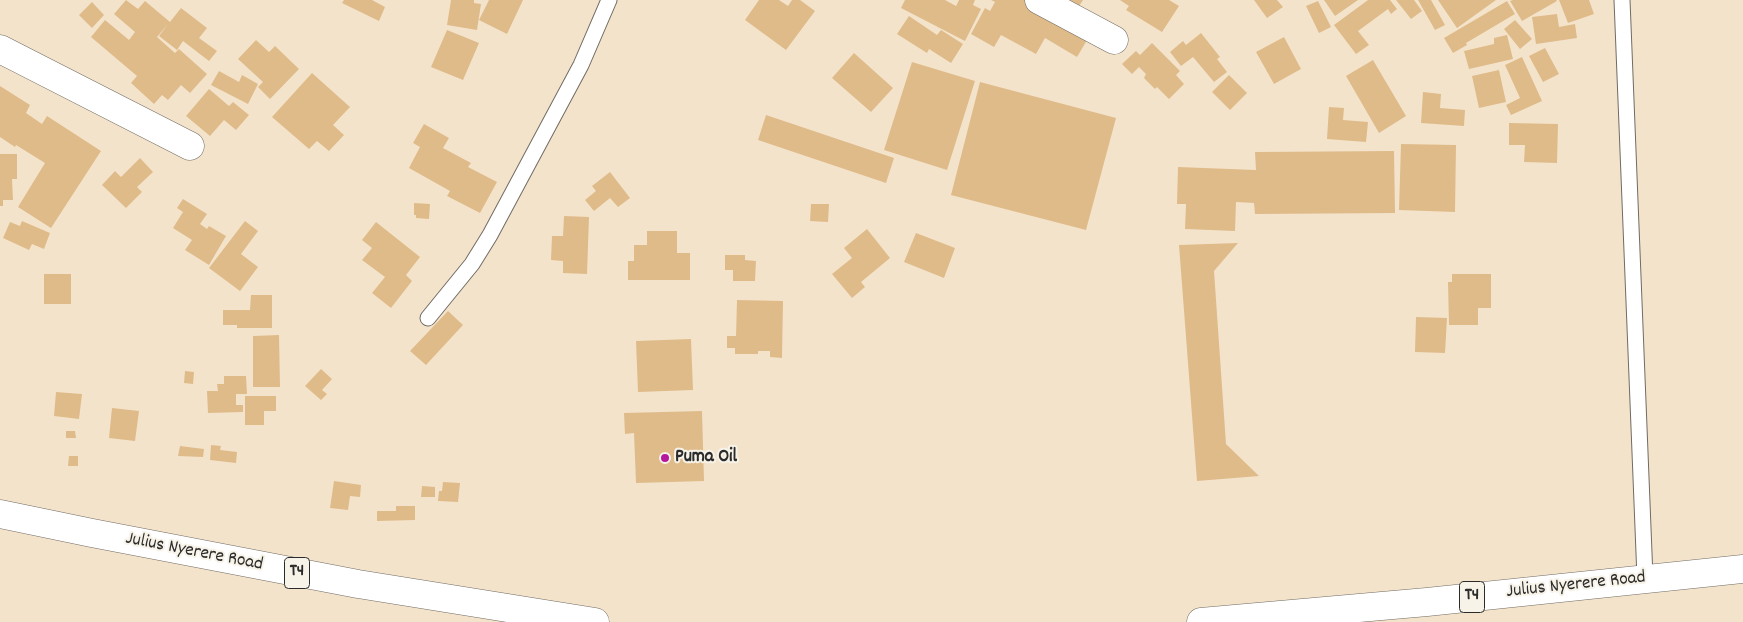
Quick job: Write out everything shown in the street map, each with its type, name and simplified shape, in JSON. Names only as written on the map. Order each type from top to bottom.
[{"type":"main road","points":[[1039,0],[1114,40]]},
{"type":"main road","points":[[0,49],[190,146]]},
{"type":"main road","name":"Julius Nyerere Road","points":[[0,514],[358,584],[595,622]]},
{"type":"main road","name":"Julius Nyerere Road","points":[[1201,622],[1427,602],[1743,569]]},
{"type":"lane","points":[[428,318],[472,264],[490,235],[581,65],[609,0]]},
{"type":"lane","points":[[1622,0],[1645,578]]},
{"type":"building","points":[[126,0],[138,9],[145,1],[170,22],[181,8],[207,28],[199,38],[217,51],[209,61],[183,41],[177,50],[159,36],[168,24],[157,37],[175,53],[179,49],[207,74],[190,93],[181,85],[168,100],[162,95],[154,104],[131,83],[137,76],[91,37],[105,20],[129,40],[135,32],[114,14]]},
{"type":"building","points":[[344,0],[372,0],[385,7],[379,21],[342,3]]},
{"type":"building","points":[[451,0],[474,0],[474,3],[481,4],[477,30],[447,25]]},
{"type":"building","points":[[489,0],[523,0],[507,34],[479,20]]},
{"type":"building","points":[[759,0],[779,0],[788,6],[792,0],[800,0],[815,11],[786,50],[745,20]]},
{"type":"building","points":[[905,0],[945,0],[956,6],[959,0],[975,0],[973,5],[981,9],[965,41],[901,8]]},
{"type":"building","points":[[991,0],[1029,0],[1090,35],[1077,57],[1045,38],[1036,54],[1001,35],[994,47],[971,34],[985,8],[990,11],[995,2]]},
{"type":"building","points":[[1049,0],[1083,0],[1073,15]]},
{"type":"building","points":[[1120,0],[1169,0],[1179,6],[1162,32],[1126,10],[1129,6]]},
{"type":"building","points":[[1254,0],[1277,0],[1283,7],[1267,18]]},
{"type":"building","points":[[1324,0],[1358,0],[1335,16]]},
{"type":"building","points":[[1368,0],[1390,0],[1397,9],[1391,14],[1388,9],[1358,31],[1369,45],[1356,54],[1334,25]]},
{"type":"building","points":[[1396,0],[1414,0],[1422,11],[1411,19]]},
{"type":"building","points":[[1418,0],[1431,0],[1445,25],[1435,30]]},
{"type":"building","points":[[1438,0],[1496,0],[1457,28]]},
{"type":"building","points":[[1559,0],[1589,0],[1594,14],[1568,23]]},
{"type":"building","points":[[1318,1],[1331,27],[1319,33],[1306,6]]},
{"type":"building","points":[[1507,1],[1515,14],[1466,43],[1467,45],[1453,53],[1444,38]]},
{"type":"building","points":[[1510,1],[1557,1],[1522,21]]},
{"type":"building","points":[[92,2],[104,15],[92,28],[79,15]]},
{"type":"building","points":[[1557,14],[1559,27],[1575,24],[1577,38],[1536,44],[1532,17]]},
{"type":"building","points":[[909,16],[937,35],[941,30],[963,44],[951,63],[929,49],[927,53],[897,34]]},
{"type":"building","points":[[1515,20],[1532,39],[1520,49],[1504,29]]},
{"type":"building","points":[[447,30],[479,43],[463,80],[431,67]]},
{"type":"building","points":[[1201,33],[1220,57],[1217,59],[1227,72],[1214,82],[1193,57],[1181,66],[1170,52],[1183,41],[1186,45]]},
{"type":"building","points":[[1507,35],[1513,59],[1469,69],[1464,51],[1494,44],[1494,38]]},
{"type":"building","points":[[1284,37],[1301,69],[1274,84],[1256,52]]},
{"type":"building","points":[[256,40],[269,52],[275,46],[299,69],[270,99],[258,87],[263,82],[238,59]]},
{"type":"building","points":[[1152,43],[1180,71],[1176,75],[1184,84],[1169,99],[1144,78],[1146,74],[1139,67],[1132,74],[1122,64],[1136,51],[1140,55]]},
{"type":"building","points":[[1545,48],[1559,74],[1543,82],[1529,56]]},
{"type":"building","points":[[854,53],[893,88],[871,112],[832,78]]},
{"type":"building","points":[[1522,57],[1542,101],[1511,115],[1506,105],[1520,98],[1505,65]]},
{"type":"building","points":[[1373,60],[1406,116],[1379,133],[1346,76]]},
{"type":"building","points":[[912,62],[975,81],[947,170],[884,150]]},
{"type":"building","points":[[1499,70],[1506,102],[1479,108],[1472,76]]},
{"type":"building","points":[[219,71],[239,82],[242,75],[258,84],[248,104],[211,85]]},
{"type":"building","points":[[312,73],[350,107],[333,125],[344,135],[329,151],[317,141],[309,149],[272,117]]},
{"type":"building","points":[[1229,75],[1247,93],[1230,110],[1212,92]]},
{"type":"building","points":[[980,82],[1116,118],[1086,230],[951,195]]},
{"type":"building","points":[[0,86],[30,105],[26,113],[42,124],[47,116],[101,151],[51,228],[18,207],[45,163],[0,137]]},
{"type":"building","points":[[209,89],[229,106],[233,102],[249,115],[236,130],[224,120],[210,136],[186,116]]},
{"type":"building","points":[[1423,92],[1441,94],[1440,108],[1465,110],[1464,126],[1421,123]]},
{"type":"building","points":[[1329,107],[1344,108],[1343,120],[1368,122],[1366,142],[1327,139]]},
{"type":"building","points":[[766,115],[894,158],[886,183],[758,140]]},
{"type":"building","points":[[1509,123],[1558,124],[1557,163],[1524,162],[1525,145],[1509,145]]},
{"type":"building","points":[[424,124],[449,138],[443,148],[471,163],[468,167],[497,182],[480,213],[447,196],[450,191],[409,168],[420,147],[413,143]]},
{"type":"building","points":[[1401,144],[1456,145],[1455,212],[1399,210]]},
{"type":"building","points":[[1394,151],[1395,213],[1255,214],[1254,203],[1236,202],[1235,231],[1185,229],[1186,204],[1177,204],[1178,167],[1256,170],[1255,152]]},
{"type":"building","points":[[0,154],[17,154],[17,179],[12,179],[13,200],[3,200],[3,206],[0,206]]},
{"type":"building","points":[[140,158],[153,172],[137,187],[142,192],[126,208],[102,185],[115,171],[121,177]]},
{"type":"building","points":[[610,172],[630,198],[618,207],[610,198],[594,211],[585,200],[596,191],[592,186]]},
{"type":"building","points":[[183,199],[207,214],[200,224],[207,229],[209,226],[226,236],[209,265],[185,250],[192,240],[173,228],[183,212],[177,208]]},
{"type":"building","points":[[414,203],[430,204],[429,219],[416,218],[416,215],[414,215]]},
{"type":"building","points":[[811,204],[829,204],[828,222],[810,221]]},
{"type":"building","points":[[564,216],[589,217],[587,274],[563,273],[563,261],[551,260],[552,236],[563,236]]},
{"type":"building","points":[[22,221],[50,233],[44,249],[32,244],[29,250],[3,238],[10,222],[20,226]]},
{"type":"building","points":[[245,221],[258,231],[241,254],[258,267],[240,291],[209,268]]},
{"type":"building","points":[[376,222],[420,257],[406,275],[412,281],[391,308],[372,293],[385,277],[362,260],[372,248],[362,240]]},
{"type":"building","points":[[867,229],[890,258],[861,282],[865,287],[852,298],[832,274],[852,258],[844,248]]},
{"type":"building","points":[[647,231],[677,231],[677,253],[690,253],[690,280],[628,280],[628,261],[634,261],[634,245],[647,245]]},
{"type":"building","points":[[916,233],[955,248],[944,278],[904,262]]},
{"type":"building","points":[[1238,243],[1214,271],[1226,444],[1259,476],[1197,481],[1179,245]]},
{"type":"building","points":[[725,255],[745,255],[745,260],[756,261],[755,281],[733,281],[733,270],[725,270]]},
{"type":"building","points":[[44,274],[71,274],[71,304],[44,304]]},
{"type":"building","points":[[1452,274],[1491,274],[1491,308],[1478,308],[1478,325],[1449,325],[1448,282],[1452,282]]},
{"type":"building","points":[[251,295],[272,295],[272,328],[237,328],[237,325],[223,325],[223,310],[250,310]]},
{"type":"building","points":[[737,300],[783,301],[782,358],[770,357],[770,351],[758,351],[758,354],[735,354],[735,348],[727,348],[727,336],[736,336]]},
{"type":"building","points":[[448,311],[463,325],[426,365],[410,351]]},
{"type":"building","points":[[1416,317],[1447,318],[1445,353],[1415,352]]},
{"type":"building","points":[[279,335],[280,387],[253,387],[253,336]]},
{"type":"building","points":[[691,339],[693,390],[638,392],[636,341]]},
{"type":"building","points":[[321,369],[332,379],[322,390],[327,394],[321,400],[305,386]]},
{"type":"building","points":[[185,371],[194,372],[193,384],[184,383]]},
{"type":"building","points":[[224,376],[246,376],[247,394],[236,394],[236,405],[243,405],[243,412],[208,413],[207,391],[218,391],[217,384],[224,384]]},
{"type":"building","points":[[56,392],[82,394],[79,419],[54,416]]},
{"type":"building","points":[[245,396],[276,396],[276,411],[264,411],[264,425],[245,425]]},
{"type":"building","points":[[112,408],[139,411],[135,441],[109,438]]},
{"type":"building","points":[[702,411],[704,481],[636,483],[634,433],[625,434],[624,413]]},
{"type":"building","points":[[66,431],[75,431],[76,438],[66,438]]},
{"type":"building","points":[[211,445],[221,446],[220,450],[237,452],[236,463],[210,460]]},
{"type":"building","points":[[180,446],[204,449],[203,457],[178,456]]},
{"type":"building","points":[[69,456],[78,456],[78,466],[68,466]]},
{"type":"building","points":[[334,481],[361,485],[360,497],[350,496],[348,510],[330,508]]},
{"type":"building","points":[[443,482],[460,483],[458,502],[438,501],[439,491],[442,491]]},
{"type":"building","points":[[422,486],[435,487],[435,497],[421,497]]},
{"type":"building","points":[[396,506],[415,506],[415,520],[377,521],[377,511],[396,511]]},
{"type":"place","name":"Puma Oil","points":[[665,458]]}]
